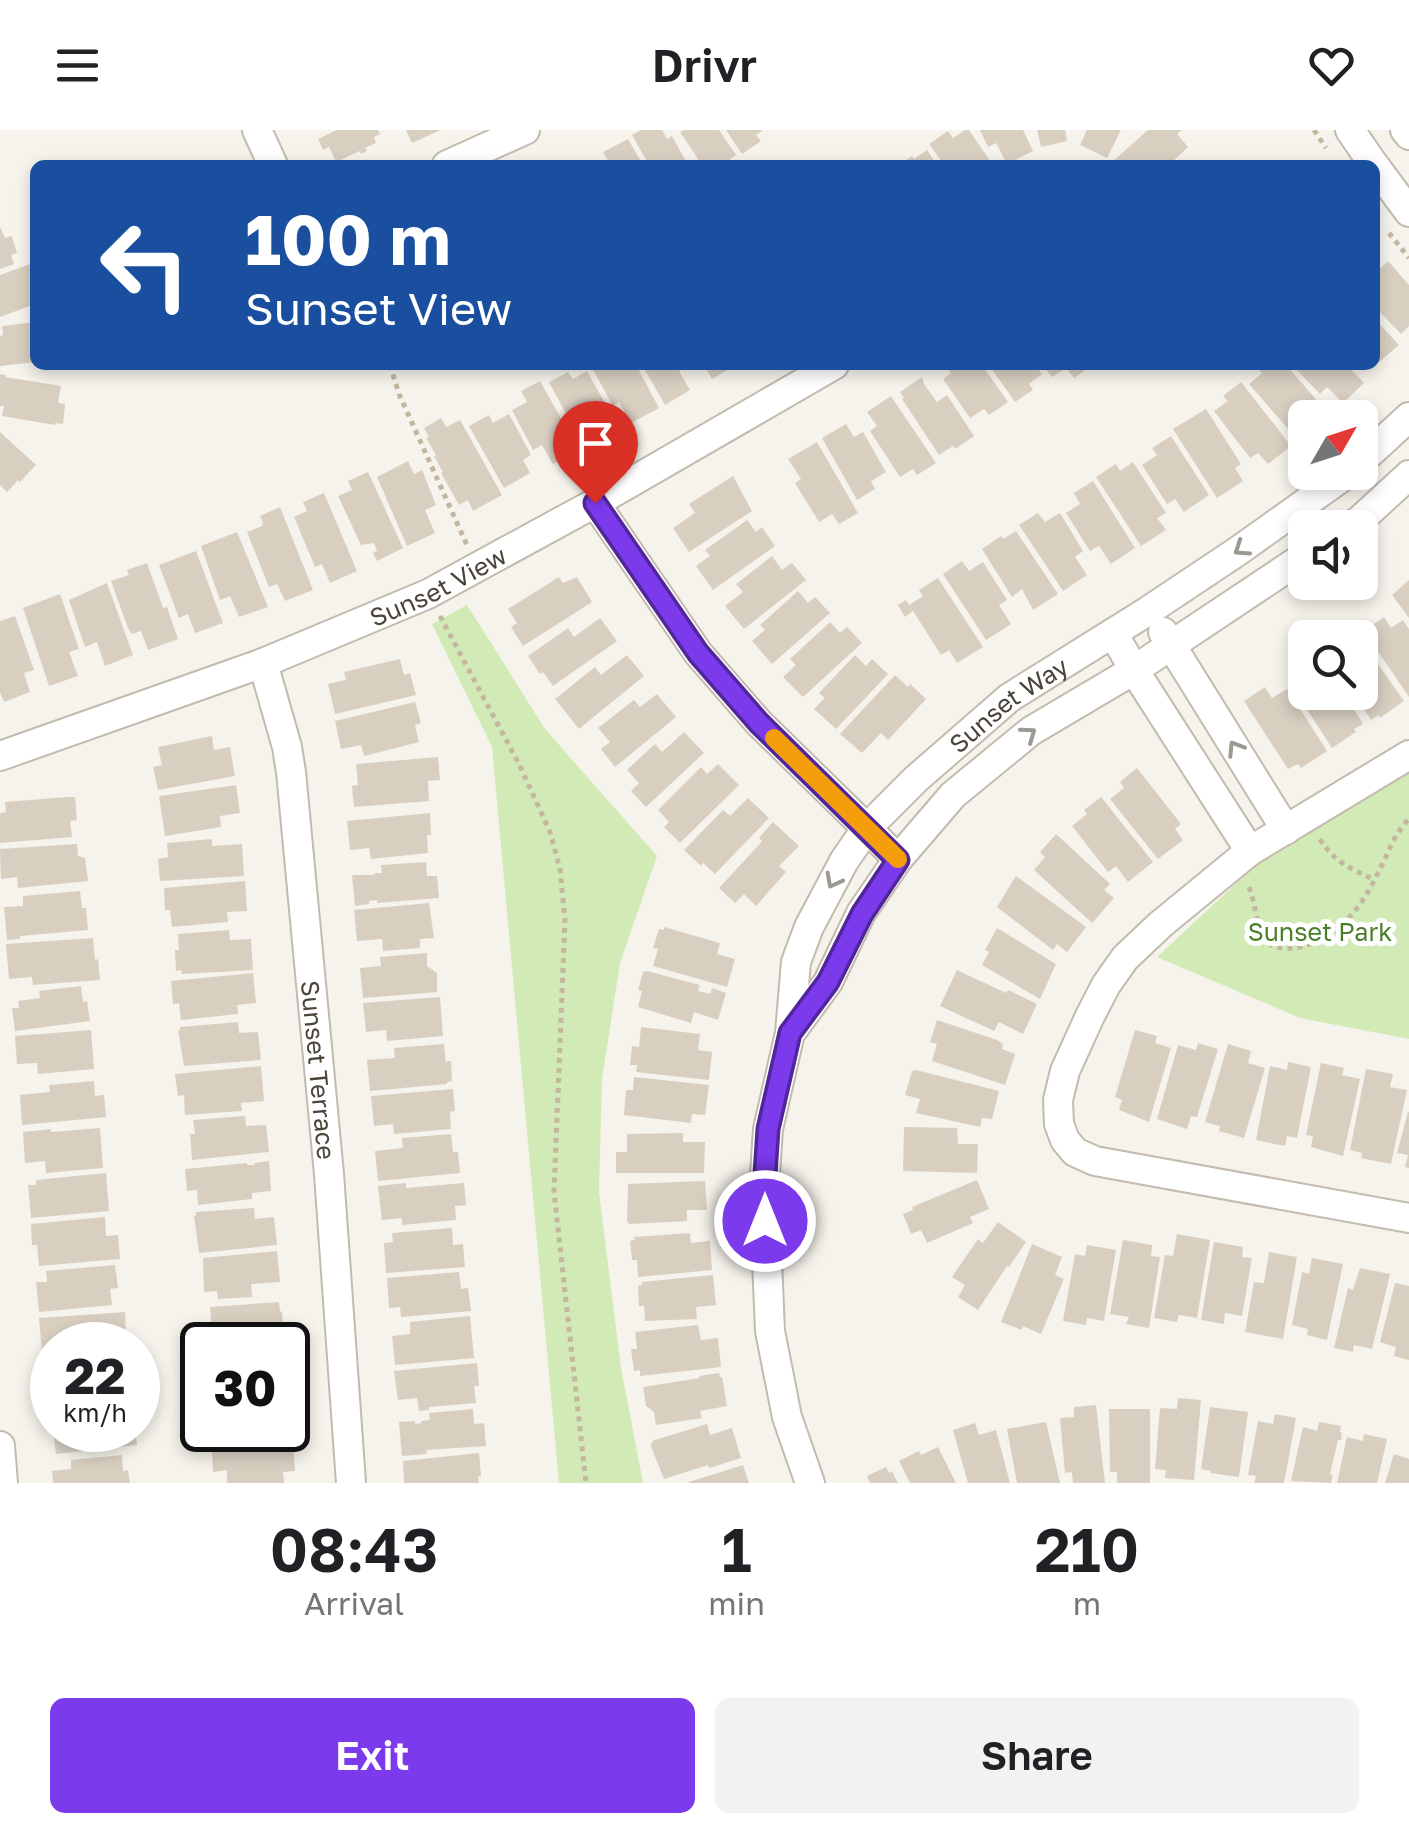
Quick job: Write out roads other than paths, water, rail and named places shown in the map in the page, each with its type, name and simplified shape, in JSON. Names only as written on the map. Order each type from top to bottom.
[{"type":"street","points":[[257,130],[271,160]]},
{"type":"street","points":[[459,150],[525,130]]},
{"type":"street","points":[[1350,130],[1370,160]]},
{"type":"street","points":[[1380,174],[1409,212]]},
{"type":"street","name":"Sunset View","points":[[0,756],[262,663],[428,594],[825,370]]},
{"type":"street","points":[[1378,446],[1409,418]]},
{"type":"street","points":[[1371,510],[1409,474]]},
{"type":"street","name":"Sunset Way","points":[[810,1483],[787,1417],[770,1331],[764,1189],[768,1129],[790,1033],[796,962],[809,927],[866,830],[916,778],[1009,698],[1148,611],[1323,490]]},
{"type":"street","points":[[595,503],[698,653],[759,723],[898,860]]},
{"type":"street","name":"Sunset Way","points":[[790,1033],[828,982],[862,914],[898,860],[953,795],[1032,731],[1134,670],[1288,567]]},
{"type":"street","points":[[1148,611],[1286,830]]},
{"type":"street","points":[[1112,633],[1250,851]]},
{"type":"street","name":"Sunset Terrace","points":[[262,663],[288,747],[291,772],[328,1174],[350,1483]]},
{"type":"street","points":[[1409,755],[1250,851],[1125,958],[1106,985],[1066,1071],[1058,1100],[1059,1124],[1065,1140],[1076,1152],[1094,1161],[1409,1218]]},
{"type":"street","points":[[0,1446],[3,1483]]},
{"type":"park label","name":"Sunset Park","points":[[1320,931]]}]
